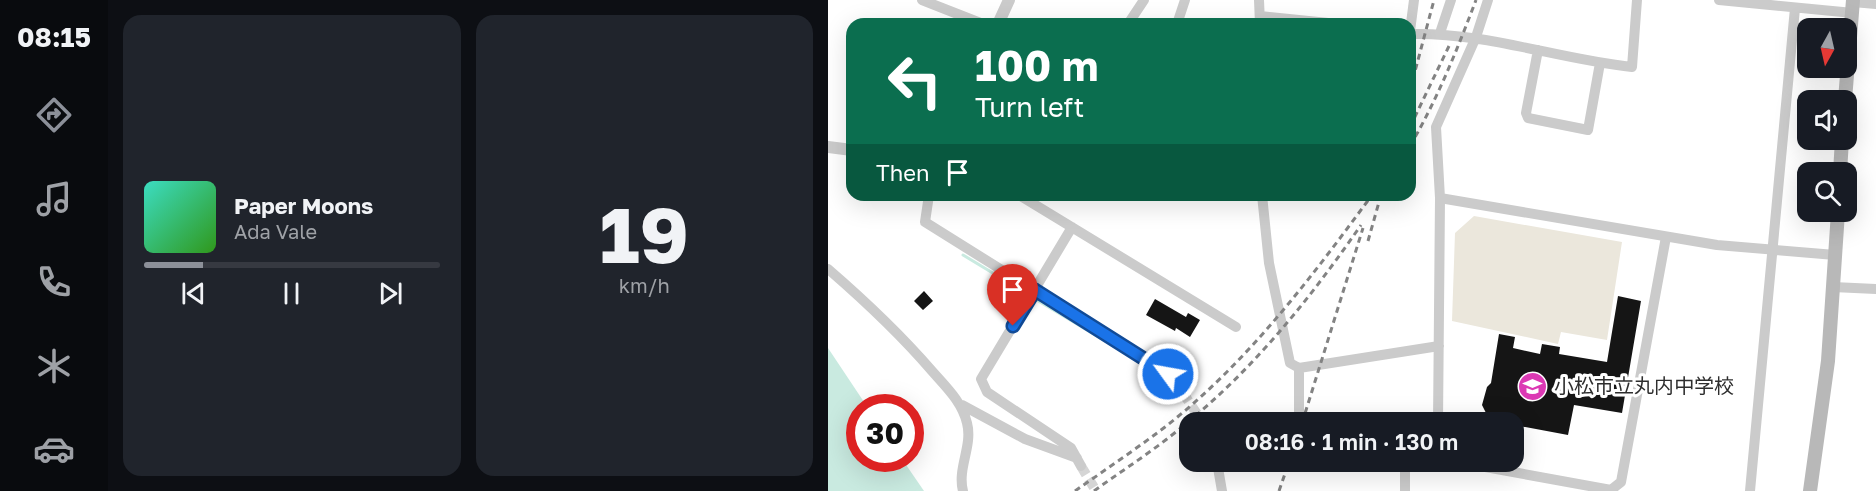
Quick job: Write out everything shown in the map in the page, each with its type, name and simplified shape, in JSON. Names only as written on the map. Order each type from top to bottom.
[{"type":"main road","points":[[1846,90],[1853,5]]},
{"type":"main road","points":[[1810,491],[1828,361],[1837,222]]},
{"type":"street","points":[[922,0],[968,18]]},
{"type":"street","points":[[1001,18],[1009,0]]},
{"type":"street","points":[[1132,18],[1144,0]]},
{"type":"street","points":[[1179,18],[1185,0]]},
{"type":"street","points":[[1259,0],[1260,18]]},
{"type":"street","points":[[1412,18],[1414,0]]},
{"type":"street","points":[[1440,33],[1451,0]]},
{"type":"street","points":[[1438,412],[1440,198],[1436,127],[1476,37],[1488,0]]},
{"type":"street","points":[[1416,32],[1476,37],[1600,63],[1632,67],[1637,0]]},
{"type":"street","points":[[1719,0],[1757,2],[1795,8],[1876,4]]},
{"type":"street","points":[[1750,491],[1760,358],[1773,250],[1795,8]]},
{"type":"street","points":[[1538,50],[1526,113],[1528,118],[1588,130],[1600,63]]},
{"type":"street","points":[[828,147],[846,149]]},
{"type":"street","points":[[1440,198],[1666,237],[1835,255]]},
{"type":"street","points":[[928,201],[925,222],[1168,374],[1183,393]]},
{"type":"street","points":[[1029,201],[1236,327]]},
{"type":"street","points":[[1263,201],[1269,263],[1290,363],[1299,368],[1439,346]]},
{"type":"street","points":[[828,269],[887,321],[962,405],[1025,439],[1079,462],[1071,448],[987,393],[981,379],[1072,227]]},
{"type":"street","points":[[1513,472],[1611,490],[1621,482],[1666,237]]},
{"type":"street","points":[[1833,287],[1876,289]]},
{"type":"street","points":[[1299,368],[1299,412]]},
{"type":"street","points":[[962,405],[968,426],[967,451],[961,473],[963,491]]},
{"type":"street","points":[[1219,472],[1222,491]]},
{"type":"street","points":[[1405,472],[1405,491]]},
{"type":"street","points":[[1549,491],[1551,479]]},
{"type":"shaded area","points":[[1474,216],[1622,242],[1607,340],[1561,332],[1558,344],[1452,321],[1455,233]]},
{"type":"shaded area","points":[[828,348],[859,394],[846,394],[846,472],[911,472],[924,491],[828,491]]},
{"type":"building","points":[[924,291],[933,301],[923,310],[914,301]]},
{"type":"building","points":[[1618,296],[1641,301],[1622,413],[1574,405],[1568,435],[1524,427],[1524,412],[1486,412],[1482,405],[1487,387],[1491,383],[1499,334],[1515,337],[1513,348],[1540,354],[1542,344],[1560,347],[1559,354],[1607,362]]},
{"type":"building","points":[[1155,299],[1186,317],[1188,313],[1200,320],[1190,337],[1146,315]]},
{"type":"waterway","points":[[963,255],[1026,293]]},
{"type":"waterway","points":[[1035,299],[1112,345]]},
{"type":"tunnel","points":[[1183,393],[1196,412]]},
{"type":"tunnel","points":[[1081,466],[1096,491]]},
{"type":"railway","points":[[1416,68],[1434,0]]},
{"type":"railway","points":[[1416,135],[1446,74],[1476,0]]},
{"type":"railway","points":[[1416,115],[1449,46]]},
{"type":"railway","points":[[1075,491],[1165,427],[1223,375],[1301,288],[1367,201]]},
{"type":"railway","points":[[1368,241],[1379,201]]},
{"type":"railway","points":[[1094,491],[1163,442],[1226,388],[1298,310],[1361,225]]},
{"type":"railway","points":[[1305,412],[1363,228]]},
{"type":"railway","points":[[1279,491],[1286,472]]},
{"type":"place","name":"小松市立丸内中学校","points":[[1533,386]]},
{"type":"route","points":[[1013,326],[1035,290],[1168,374]]}]
